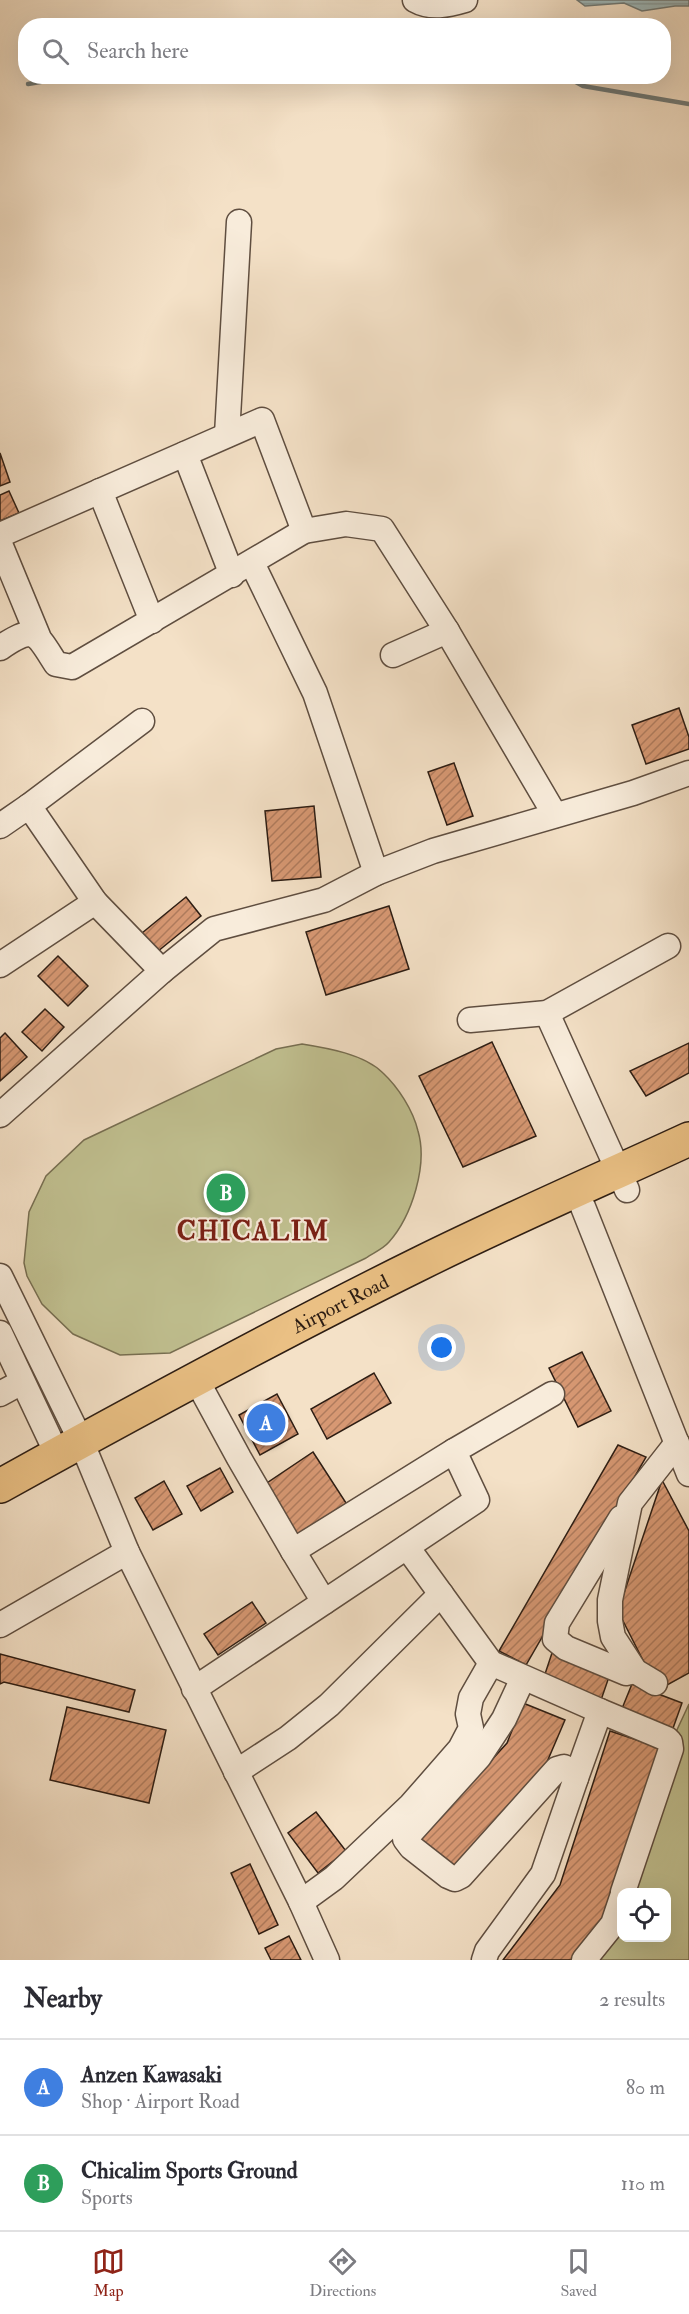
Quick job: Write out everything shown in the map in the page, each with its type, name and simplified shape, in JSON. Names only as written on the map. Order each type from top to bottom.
[{"type":"highway","name":"Airport Road","points":[[0,1503],[74,1449],[137,1422],[505,1238],[583,1207],[689,1138]]},
{"type":"highway","name":"Airport Road","points":[[0,1486],[74,1449],[265,1342],[421,1263],[623,1180],[689,1161]]},
{"type":"street","points":[[415,0],[426,6],[465,0]]},
{"type":"street","points":[[227,435],[239,222]]},
{"type":"street","points":[[0,535],[262,420],[304,531]]},
{"type":"street","points":[[185,454],[242,569],[315,693],[376,873]]},
{"type":"street","points":[[100,491],[152,621]]},
{"type":"street","points":[[0,544],[38,636],[56,664],[72,667],[304,531],[346,524],[382,529],[447,631],[555,815]]},
{"type":"street","points":[[393,655],[447,631]]},
{"type":"street","points":[[0,648],[14,638],[29,633],[38,636]]},
{"type":"street","points":[[0,826],[142,721]]},
{"type":"street","points":[[0,1115],[214,929],[324,900],[376,873],[433,852],[633,793],[689,773]]},
{"type":"street","points":[[29,806],[95,902],[162,972]]},
{"type":"street","points":[[0,965],[95,902]]},
{"type":"street","points":[[470,1020],[547,1013],[668,946]]},
{"type":"street","points":[[547,1013],[623,1180]]},
{"type":"street","points":[[583,1207],[689,1474]]},
{"type":"street","points":[[0,1276],[74,1449],[301,1902],[327,1960]]},
{"type":"street","points":[[0,1333],[5,1350],[22,1382],[74,1449]]},
{"type":"street","points":[[0,1394],[22,1382]]},
{"type":"street","points":[[202,1390],[239,1458],[324,1602]]},
{"type":"street","points":[[293,1551],[454,1451],[552,1394]]},
{"type":"street","points":[[630,1503],[609,1600],[609,1621],[614,1637],[645,1677],[626,1673],[566,1648],[555,1639],[557,1623],[630,1503],[677,1443]]},
{"type":"street","points":[[194,1689],[477,1500],[454,1451]]},
{"type":"street","points":[[407,1547],[491,1664],[670,1742],[671,1749],[625,1888]]},
{"type":"street","points":[[0,1625],[127,1552]]},
{"type":"street","points":[[236,1772],[288,1738],[329,1705],[441,1594]]},
{"type":"street","points":[[301,1902],[334,1878],[411,1805],[460,1749],[471,1728],[468,1714],[471,1698],[491,1664]]},
{"type":"street","points":[[523,1678],[504,1719],[480,1757],[405,1839],[411,1847],[455,1879],[461,1876],[557,1769],[564,1767],[576,1778]]},
{"type":"street","points":[[484,1960],[487,1951],[543,1874],[600,1711]]},
{"type":"street","points":[[584,1960],[613,1924],[617,1910]]},
{"type":"green space","points":[[302,1044],[345,1053],[375,1066],[394,1085],[413,1115],[421,1144],[416,1190],[405,1218],[389,1242],[366,1258],[170,1353],[120,1355],[73,1334],[42,1304],[27,1276],[24,1263],[29,1212],[46,1176],[84,1140],[276,1049]]},
{"type":"green space","points":[[689,1704],[689,1960],[570,1960]]},
{"type":"water","points":[[577,0],[689,0],[689,6],[642,11],[624,3],[585,6]]},
{"type":"building","points":[[0,453],[10,482],[0,486]]},
{"type":"building","points":[[9,491],[19,513],[0,521],[0,495]]},
{"type":"building","points":[[679,708],[689,737],[689,749],[646,764],[632,725]]},
{"type":"building","points":[[454,763],[473,816],[447,825],[428,772]]},
{"type":"building","points":[[314,806],[321,877],[272,881],[265,811]]},
{"type":"building","points":[[186,897],[201,916],[157,952],[142,933]]},
{"type":"building","points":[[389,906],[409,969],[326,995],[306,932]]},
{"type":"building","points":[[58,956],[88,986],[68,1006],[38,976]]},
{"type":"building","points":[[45,1009],[64,1027],[42,1051],[22,1032]]},
{"type":"building","points":[[5,1033],[27,1057],[0,1081],[0,1038]]},
{"type":"building","points":[[492,1042],[536,1136],[463,1167],[419,1076]]},
{"type":"building","points":[[689,1043],[689,1073],[646,1096],[630,1071]]},
{"type":"building","points":[[582,1352],[611,1411],[578,1427],[549,1368]]},
{"type":"building","points":[[374,1373],[391,1403],[327,1439],[311,1409]]},
{"type":"building","points":[[277,1394],[298,1434],[260,1455],[239,1415]]},
{"type":"building","points":[[618,1445],[646,1457],[526,1665],[499,1651]]},
{"type":"building","points":[[313,1452],[348,1506],[293,1542],[258,1489]]},
{"type":"building","points":[[220,1468],[233,1492],[201,1511],[187,1486]]},
{"type":"building","points":[[662,1480],[689,1531],[689,1673],[658,1690],[618,1611]]},
{"type":"building","points":[[164,1481],[182,1514],[153,1530],[135,1498]]},
{"type":"building","points":[[252,1602],[266,1623],[218,1655],[204,1634]]},
{"type":"building","points":[[553,1650],[611,1671],[601,1700],[543,1680]]},
{"type":"building","points":[[0,1654],[135,1690],[129,1712],[4,1682],[0,1684]]},
{"type":"building","points":[[632,1684],[682,1703],[672,1731],[621,1711]]},
{"type":"building","points":[[523,1703],[565,1720],[544,1769],[453,1871],[419,1840],[507,1743]]},
{"type":"building","points":[[67,1707],[166,1730],[149,1803],[50,1780]]},
{"type":"building","points":[[610,1731],[667,1750],[622,1888],[617,1888],[617,1903],[611,1921],[580,1960],[503,1960],[560,1885]]},
{"type":"building","points":[[316,1812],[346,1851],[318,1873],[288,1833]]},
{"type":"building","points":[[250,1864],[278,1925],[259,1934],[231,1873]]},
{"type":"building","points":[[289,1936],[301,1960],[271,1960],[265,1948]]},
{"type":"waterway","points":[[579,84],[689,104]]},
{"type":"place","name":"Chicalim Sports Ground","points":[[226,1193]]},
{"type":"place","name":"Anzen Kawasaki","points":[[266,1423]]},
{"type":"district","name":"CHICALIM","points":[[253,1231]]}]
